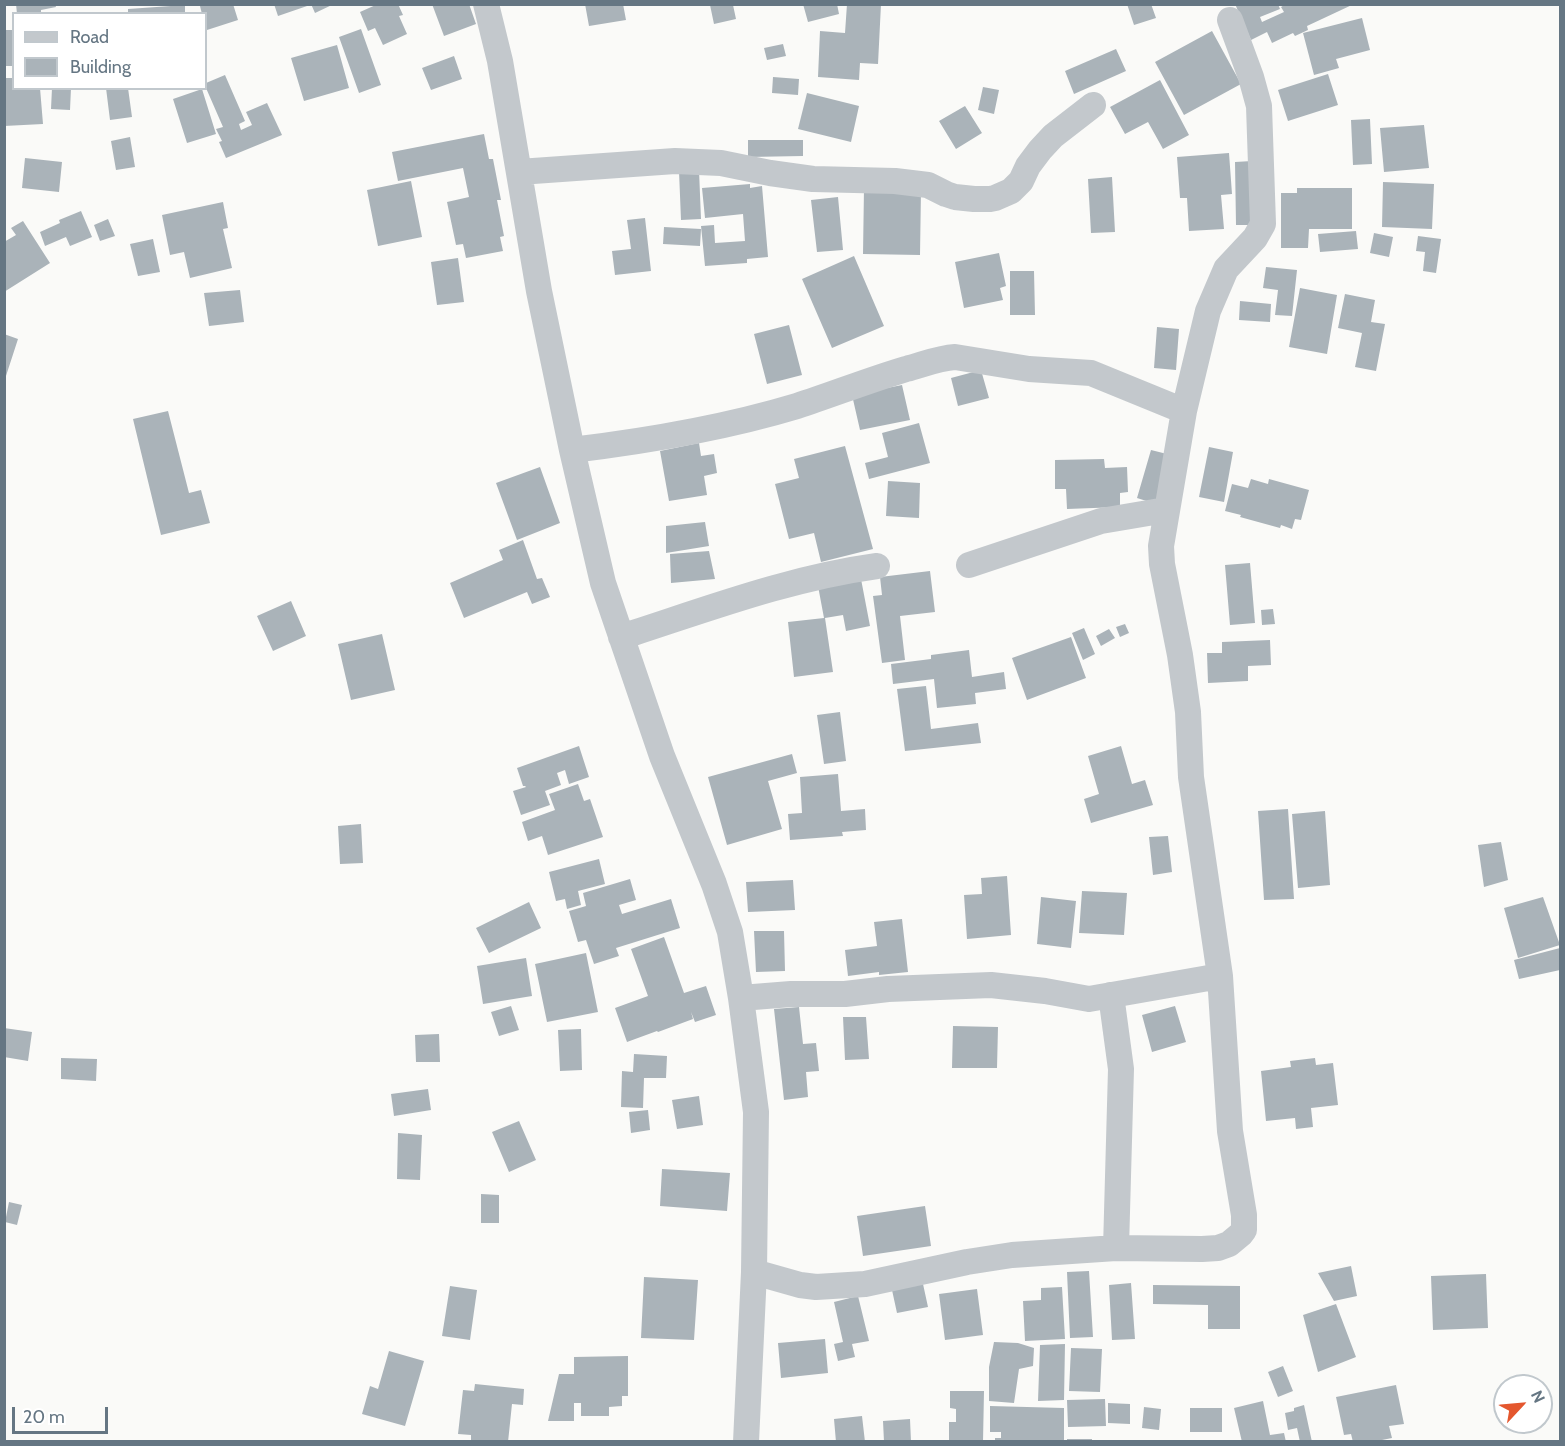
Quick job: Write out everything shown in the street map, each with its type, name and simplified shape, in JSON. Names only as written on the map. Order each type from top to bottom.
[{"type":"street","points":[[486,4],[500,61],[539,291],[572,450],[603,583],[662,756],[730,932],[756,1112],[754,1272],[746,1442]]},
{"type":"street","points":[[754,1272],[800,1285],[816,1287],[865,1284],[1012,1255],[1116,1248],[1218,1248],[1229,1244],[1244,1230],[1244,1215],[1230,1131],[1220,976],[1191,777],[1188,712],[1180,656],[1162,564],[1161,539],[1184,411],[1208,311],[1226,269],[1255,238],[1263,224],[1259,106],[1249,69],[1230,20]]},
{"type":"street","points":[[519,172],[675,161],[721,163],[770,173],[813,178],[895,181],[928,185],[955,197],[990,199],[1011,191],[1021,181],[1028,166],[1053,136],[1093,105]]},
{"type":"street","points":[[572,450],[641,441],[723,425],[796,406],[943,358],[955,357],[1029,369],[1091,373],[1184,411]]},
{"type":"street","points":[[969,565],[1101,521],[1166,510]]},
{"type":"street","points":[[621,637],[745,596],[821,576],[877,566]]},
{"type":"street","points":[[741,998],[791,994],[845,994],[888,989],[991,986],[1045,991],[1089,999],[1220,976]]},
{"type":"street","points":[[1111,995],[1120,1069],[1116,1248]]},
{"type":"building","points":[[16,4],[55,4],[56,7],[41,10],[41,12],[17,12]]},
{"type":"building","points":[[233,4],[238,20],[207,30],[207,12],[202,12],[200,6]]},
{"type":"building","points":[[274,4],[310,4],[310,5],[278,16]]},
{"type":"building","points":[[311,4],[334,4],[315,13]]},
{"type":"building","points":[[378,4],[398,4],[403,15],[399,16],[407,34],[383,45],[375,28],[368,31],[360,12]]},
{"type":"building","points":[[432,4],[469,4],[476,24],[444,36]]},
{"type":"building","points":[[585,4],[623,4],[626,20],[589,26]]},
{"type":"building","points":[[803,4],[837,4],[839,14],[808,22]]},
{"type":"building","points":[[847,4],[881,4],[878,64],[860,63],[859,80],[818,77],[820,31],[845,33]]},
{"type":"building","points":[[1127,4],[1151,4],[1156,18],[1134,25]]},
{"type":"building","points":[[1235,4],[1278,4],[1280,9],[1260,17],[1262,22],[1284,12],[1281,7],[1286,4],[1354,4],[1307,26],[1308,30],[1295,36],[1293,33],[1272,43],[1267,32],[1251,40]]},
{"type":"building","points":[[185,5],[185,12],[128,12],[128,9]]},
{"type":"building","points":[[710,5],[733,5],[736,19],[714,24]]},
{"type":"building","points":[[1362,18],[1370,50],[1336,59],[1339,68],[1314,75],[1303,33]]},
{"type":"building","points":[[361,29],[381,85],[359,93],[339,37]]},
{"type":"building","points":[[4,30],[12,30],[12,66],[4,66]]},
{"type":"building","points":[[1212,31],[1241,84],[1184,115],[1155,62]]},
{"type":"building","points":[[783,44],[786,56],[767,60],[764,48]]},
{"type":"building","points":[[337,45],[349,88],[304,101],[291,58]]},
{"type":"building","points":[[1116,49],[1126,71],[1074,94],[1065,71]]},
{"type":"building","points":[[454,56],[462,79],[431,90],[422,68]]},
{"type":"building","points":[[1328,74],[1338,105],[1288,121],[1278,90]]},
{"type":"building","points":[[225,75],[245,121],[239,124],[241,130],[252,125],[246,112],[267,103],[282,135],[226,158],[216,129],[223,127],[207,90],[207,83]]},
{"type":"building","points":[[773,77],[799,79],[798,95],[772,93]]},
{"type":"building","points":[[4,78],[12,78],[12,90],[40,90],[43,124],[4,126]]},
{"type":"building","points":[[1160,80],[1189,135],[1163,149],[1148,122],[1125,134],[1110,107]]},
{"type":"building","points":[[983,87],[999,90],[994,114],[978,110]]},
{"type":"building","points":[[52,90],[71,90],[70,110],[51,109]]},
{"type":"building","points":[[106,90],[128,90],[132,117],[110,120]]},
{"type":"building","points":[[202,90],[216,134],[187,143],[173,99]]},
{"type":"building","points":[[807,93],[859,106],[851,142],[798,129]]},
{"type":"building","points":[[965,106],[982,133],[956,149],[939,121]]},
{"type":"building","points":[[1370,119],[1372,164],[1353,165],[1351,120]]},
{"type":"building","points":[[1424,125],[1429,168],[1384,172],[1380,128]]},
{"type":"building","points":[[484,134],[489,159],[493,159],[501,200],[497,200],[504,236],[500,237],[503,251],[466,258],[463,244],[456,245],[447,202],[469,197],[463,168],[398,181],[392,152]]},
{"type":"building","points":[[130,137],[135,167],[116,170],[111,141]]},
{"type":"building","points":[[748,140],[803,140],[803,156],[748,157]]},
{"type":"building","points":[[1229,153],[1232,194],[1221,195],[1224,229],[1189,231],[1187,198],[1180,198],[1177,157]]},
{"type":"building","points":[[25,158],[62,162],[59,192],[22,188]]},
{"type":"building","points":[[1252,161],[1253,225],[1236,225],[1235,162]]},
{"type":"building","points":[[699,170],[701,219],[681,220],[679,171]]},
{"type":"building","points":[[1112,177],[1115,232],[1091,233],[1088,179]]},
{"type":"building","points":[[411,181],[422,237],[378,246],[367,190]]},
{"type":"building","points":[[1383,182],[1434,184],[1432,229],[1382,227]]},
{"type":"building","points":[[750,184],[750,188],[762,186],[768,257],[747,259],[747,263],[705,266],[701,226],[714,225],[715,243],[745,241],[743,214],[705,218],[702,188]]},
{"type":"building","points":[[864,188],[921,189],[920,255],[863,254]]},
{"type":"building","points":[[1297,188],[1352,188],[1352,229],[1309,229],[1308,248],[1281,248],[1281,193],[1297,193]]},
{"type":"building","points":[[838,197],[843,250],[817,252],[811,200]]},
{"type":"building","points":[[223,202],[228,228],[223,229],[232,268],[190,278],[184,252],[170,255],[162,215]]},
{"type":"building","points":[[81,211],[92,237],[70,246],[66,237],[45,246],[40,232],[60,223],[59,220]]},
{"type":"building","points":[[645,218],[651,271],[615,275],[612,251],[631,249],[627,220]]},
{"type":"building","points":[[108,219],[115,236],[100,241],[94,225]]},
{"type":"building","points":[[23,221],[50,263],[4,292],[4,242],[16,235],[11,228]]},
{"type":"building","points":[[664,227],[701,229],[700,246],[663,244]]},
{"type":"building","points":[[1356,231],[1358,249],[1320,252],[1318,234]]},
{"type":"building","points":[[1374,233],[1393,237],[1389,257],[1370,253]]},
{"type":"building","points":[[1418,236],[1441,239],[1436,273],[1423,271],[1425,252],[1416,251]]},
{"type":"building","points":[[153,239],[160,272],[138,276],[130,244]]},
{"type":"building","points":[[999,253],[1006,286],[1000,288],[1003,300],[964,308],[955,262]]},
{"type":"building","points":[[854,256],[884,326],[832,348],[802,279]]},
{"type":"building","points":[[458,258],[464,302],[437,305],[431,262]]},
{"type":"building","points":[[1266,267],[1297,270],[1292,316],[1275,315],[1278,290],[1263,288]]},
{"type":"building","points":[[1010,271],[1034,271],[1035,315],[1010,315]]},
{"type":"building","points":[[1300,288],[1337,295],[1327,354],[1289,347]]},
{"type":"building","points":[[240,290],[244,322],[209,326],[204,293]]},
{"type":"building","points":[[1345,294],[1375,300],[1371,322],[1385,324],[1376,371],[1355,367],[1362,333],[1338,328]]},
{"type":"building","points":[[1240,301],[1271,304],[1270,322],[1239,320]]},
{"type":"building","points":[[789,325],[802,375],[767,384],[754,334]]},
{"type":"building","points":[[1157,327],[1179,329],[1176,370],[1154,368]]},
{"type":"building","points":[[4,334],[18,339],[5,379],[4,379]]},
{"type":"building","points":[[981,370],[989,398],[958,406],[951,378]]},
{"type":"building","points":[[902,385],[910,420],[860,430],[852,395]]},
{"type":"building","points":[[168,411],[189,493],[201,490],[210,523],[161,535],[133,419]]},
{"type":"building","points":[[919,423],[930,463],[869,479],[865,463],[888,457],[882,433]]},
{"type":"building","points":[[699,443],[701,456],[714,454],[717,473],[704,476],[707,495],[669,501],[660,451]]},
{"type":"building","points":[[845,446],[873,549],[821,562],[814,533],[789,539],[775,484],[799,478],[794,459]]},
{"type":"building","points":[[1209,447],[1233,452],[1224,502],[1199,497]]},
{"type":"building","points":[[1151,450],[1171,455],[1156,504],[1137,498]]},
{"type":"building","points":[[1104,459],[1105,468],[1127,467],[1128,492],[1120,493],[1120,507],[1067,509],[1066,489],[1055,489],[1055,460]]},
{"type":"building","points":[[540,467],[560,523],[517,540],[496,483]]},
{"type":"building","points":[[1251,479],[1268,484],[1269,479],[1309,490],[1301,520],[1295,519],[1292,529],[1281,525],[1280,528],[1225,511],[1232,484],[1248,488]]},
{"type":"building","points":[[888,481],[920,483],[919,518],[886,516]]},
{"type":"building","points":[[705,522],[709,546],[666,553],[666,526]]},
{"type":"building","points":[[523,540],[537,579],[542,578],[550,597],[532,604],[527,592],[464,618],[450,583],[503,560],[499,550]]},
{"type":"building","points":[[709,551],[715,579],[671,583],[670,554]]},
{"type":"building","points":[[1250,563],[1255,623],[1230,625],[1225,565]]},
{"type":"building","points":[[930,571],[935,612],[900,616],[905,660],[882,663],[873,596],[882,595],[880,577]]},
{"type":"building","points":[[861,579],[870,626],[846,631],[843,615],[825,618],[833,672],[794,677],[788,622],[824,618],[818,586]]},
{"type":"building","points":[[291,601],[306,636],[273,651],[257,616]]},
{"type":"building","points":[[1273,609],[1275,624],[1262,625],[1261,610]]},
{"type":"building","points":[[1125,624],[1129,633],[1120,637],[1116,627]]},
{"type":"building","points":[[1084,628],[1095,654],[1083,660],[1072,633]]},
{"type":"building","points":[[1109,629],[1115,638],[1101,646],[1096,636]]},
{"type":"building","points":[[382,634],[395,690],[351,700],[338,644]]},
{"type":"building","points":[[1071,637],[1086,678],[1027,700],[1012,658]]},
{"type":"building","points":[[1270,640],[1271,665],[1248,666],[1248,681],[1208,683],[1207,653],[1222,653],[1222,642]]},
{"type":"building","points":[[969,650],[972,677],[1004,672],[1006,689],[975,693],[976,704],[937,708],[934,679],[893,684],[891,664],[931,659],[931,655]]},
{"type":"building","points":[[926,686],[931,729],[978,723],[981,743],[905,751],[897,689]]},
{"type":"building","points":[[840,712],[846,761],[824,764],[817,715]]},
{"type":"building","points":[[579,746],[589,777],[569,784],[565,770],[557,773],[561,785],[545,791],[550,805],[521,815],[513,791],[526,787],[523,786],[517,768]]},
{"type":"building","points":[[1121,746],[1132,784],[1145,780],[1153,805],[1091,823],[1084,799],[1099,794],[1088,756]]},
{"type":"building","points":[[792,754],[797,773],[768,781],[782,829],[727,845],[708,777]]},
{"type":"building","points":[[838,774],[841,811],[865,809],[866,830],[842,832],[843,836],[790,840],[788,814],[802,813],[800,777]]},
{"type":"building","points":[[578,784],[584,801],[590,799],[603,837],[548,855],[542,836],[528,841],[522,822],[555,810],[549,794]]},
{"type":"building","points":[[1288,809],[1294,899],[1264,900],[1258,811]]},
{"type":"building","points":[[1325,811],[1330,885],[1298,888],[1292,814]]},
{"type":"building","points":[[361,824],[363,863],[340,864],[338,826]]},
{"type":"building","points":[[1168,836],[1172,872],[1153,875],[1149,837]]},
{"type":"building","points":[[1501,842],[1508,880],[1484,887],[1478,845]]},
{"type":"building","points":[[599,859],[605,884],[578,891],[581,905],[567,909],[565,899],[556,901],[549,872]]},
{"type":"building","points":[[1007,876],[1011,935],[967,939],[964,895],[982,894],[981,878]]},
{"type":"building","points":[[630,879],[636,900],[619,905],[622,914],[671,899],[680,928],[616,948],[619,956],[594,964],[586,940],[578,942],[569,911],[586,906],[583,893]]},
{"type":"building","points":[[793,880],[795,910],[748,912],[746,882]]},
{"type":"building","points":[[1082,891],[1127,893],[1124,935],[1079,933]]},
{"type":"building","points":[[1041,897],[1076,901],[1071,948],[1037,944]]},
{"type":"building","points":[[1543,897],[1560,945],[1518,958],[1504,908]]},
{"type":"building","points":[[529,902],[541,928],[489,953],[476,928]]},
{"type":"building","points":[[902,919],[908,972],[879,975],[879,972],[848,976],[845,950],[877,946],[874,922]]},
{"type":"building","points":[[754,931],[784,931],[785,971],[756,972]]},
{"type":"building","points":[[664,937],[684,993],[706,986],[716,1015],[695,1022],[691,1012],[693,1019],[627,1042],[615,1008],[648,996],[631,949]]},
{"type":"building","points":[[1560,948],[1560,970],[1519,979],[1514,960]]},
{"type":"building","points":[[586,953],[598,1012],[547,1022],[535,964]]},
{"type":"building","points":[[526,958],[532,996],[483,1004],[477,966]]},
{"type":"building","points":[[511,1006],[519,1030],[499,1036],[491,1012]]},
{"type":"building","points":[[1175,1006],[1186,1042],[1152,1052],[1142,1015]]},
{"type":"building","points":[[799,1007],[803,1044],[816,1043],[819,1071],[806,1072],[808,1097],[784,1100],[774,1009]]},
{"type":"building","points":[[843,1017],[866,1017],[869,1059],[845,1060]]},
{"type":"building","points":[[953,1026],[998,1027],[997,1068],[952,1068]]},
{"type":"building","points":[[4,1028],[32,1032],[28,1061],[4,1057]]},
{"type":"building","points":[[581,1029],[582,1070],[560,1071],[558,1030]]},
{"type":"building","points":[[439,1034],[440,1062],[416,1062],[415,1035]]},
{"type":"building","points":[[634,1054],[667,1056],[666,1078],[644,1078],[643,1108],[621,1107],[622,1071],[633,1072]]},
{"type":"building","points":[[61,1058],[97,1059],[96,1081],[61,1079]]},
{"type":"building","points":[[1315,1058],[1316,1065],[1333,1063],[1338,1105],[1311,1108],[1313,1127],[1296,1129],[1295,1118],[1266,1121],[1261,1071],[1291,1067],[1290,1061]]},
{"type":"building","points":[[428,1089],[431,1110],[394,1116],[391,1094]]},
{"type":"building","points":[[699,1096],[703,1125],[677,1129],[672,1100]]},
{"type":"building","points":[[648,1110],[650,1130],[631,1133],[629,1112]]},
{"type":"building","points":[[519,1121],[536,1160],[509,1172],[492,1132]]},
{"type":"building","points":[[398,1133],[422,1135],[420,1180],[397,1179]]},
{"type":"building","points":[[662,1169],[730,1173],[727,1211],[660,1206]]},
{"type":"building","points":[[481,1194],[499,1195],[499,1223],[481,1223]]},
{"type":"building","points":[[9,1202],[22,1205],[17,1225],[5,1222]]},
{"type":"building","points":[[925,1206],[931,1246],[863,1256],[857,1216]]},
{"type":"building","points":[[1351,1266],[1357,1296],[1334,1301],[1318,1273]]},
{"type":"building","points":[[1089,1271],[1093,1337],[1070,1338],[1067,1272]]},
{"type":"building","points":[[1486,1274],[1488,1328],[1433,1330],[1431,1276]]},
{"type":"building","points":[[644,1277],[698,1280],[694,1340],[641,1338]]},
{"type":"building","points":[[1131,1283],[1135,1339],[1112,1340],[1109,1285]]},
{"type":"building","points":[[923,1284],[928,1307],[897,1313],[892,1290]]},
{"type":"building","points":[[1153,1285],[1240,1286],[1240,1329],[1208,1329],[1208,1305],[1153,1304]]},
{"type":"building","points":[[450,1286],[477,1290],[470,1340],[442,1336]]},
{"type":"building","points":[[1062,1287],[1065,1339],[1025,1341],[1023,1301],[1041,1300],[1041,1288]]},
{"type":"building","points":[[977,1289],[983,1335],[945,1340],[939,1294]]},
{"type":"building","points":[[858,1296],[869,1341],[852,1344],[855,1357],[838,1361],[834,1344],[843,1342],[834,1302]]},
{"type":"building","points":[[1336,1304],[1356,1357],[1318,1372],[1303,1315]]},
{"type":"building","points":[[825,1339],[828,1373],[781,1378],[778,1343]]},
{"type":"building","points":[[994,1342],[1018,1343],[1034,1348],[1033,1366],[1019,1369],[1014,1403],[989,1401],[989,1367]]},
{"type":"building","points":[[1065,1344],[1064,1400],[1038,1401],[1040,1345]]},
{"type":"building","points":[[1071,1348],[1102,1349],[1100,1392],[1069,1391]]},
{"type":"building","points":[[389,1351],[424,1361],[405,1426],[362,1414],[370,1386],[378,1389]]},
{"type":"building","points":[[628,1356],[628,1396],[622,1396],[622,1406],[609,1407],[609,1416],[581,1416],[581,1403],[574,1403],[574,1421],[548,1421],[559,1374],[574,1374],[574,1357]]},
{"type":"building","points":[[1283,1366],[1293,1391],[1278,1397],[1268,1372]]},
{"type":"building","points":[[475,1384],[524,1389],[523,1405],[512,1404],[508,1442],[471,1441],[471,1435],[458,1434],[463,1390],[474,1391]]},
{"type":"building","points":[[1396,1385],[1404,1424],[1389,1426],[1392,1438],[1372,1442],[1353,1442],[1351,1434],[1344,1435],[1336,1397]]},
{"type":"building","points":[[950,1391],[984,1391],[983,1442],[949,1442],[949,1422],[956,1422],[956,1409],[950,1408]]},
{"type":"building","points":[[1105,1399],[1106,1426],[1068,1427],[1067,1400]]},
{"type":"building","points":[[1263,1401],[1270,1435],[1284,1433],[1286,1442],[1242,1442],[1234,1408]]},
{"type":"building","points":[[1108,1403],[1130,1404],[1130,1424],[1108,1423]]},
{"type":"building","points":[[1304,1405],[1312,1442],[1300,1442],[1297,1428],[1288,1430],[1285,1413]]},
{"type":"building","points":[[990,1406],[1064,1408],[1064,1442],[995,1442],[995,1438],[1001,1438],[1001,1432],[990,1432]]},
{"type":"building","points":[[1144,1407],[1161,1409],[1159,1430],[1142,1428]]},
{"type":"building","points":[[1190,1408],[1222,1408],[1222,1432],[1190,1432]]},
{"type":"building","points":[[862,1416],[865,1442],[836,1442],[834,1419]]},
{"type":"building","points":[[910,1419],[911,1442],[884,1442],[883,1421]]},
{"type":"building","points":[[1067,1439],[1092,1439],[1092,1442],[1067,1442]]}]
